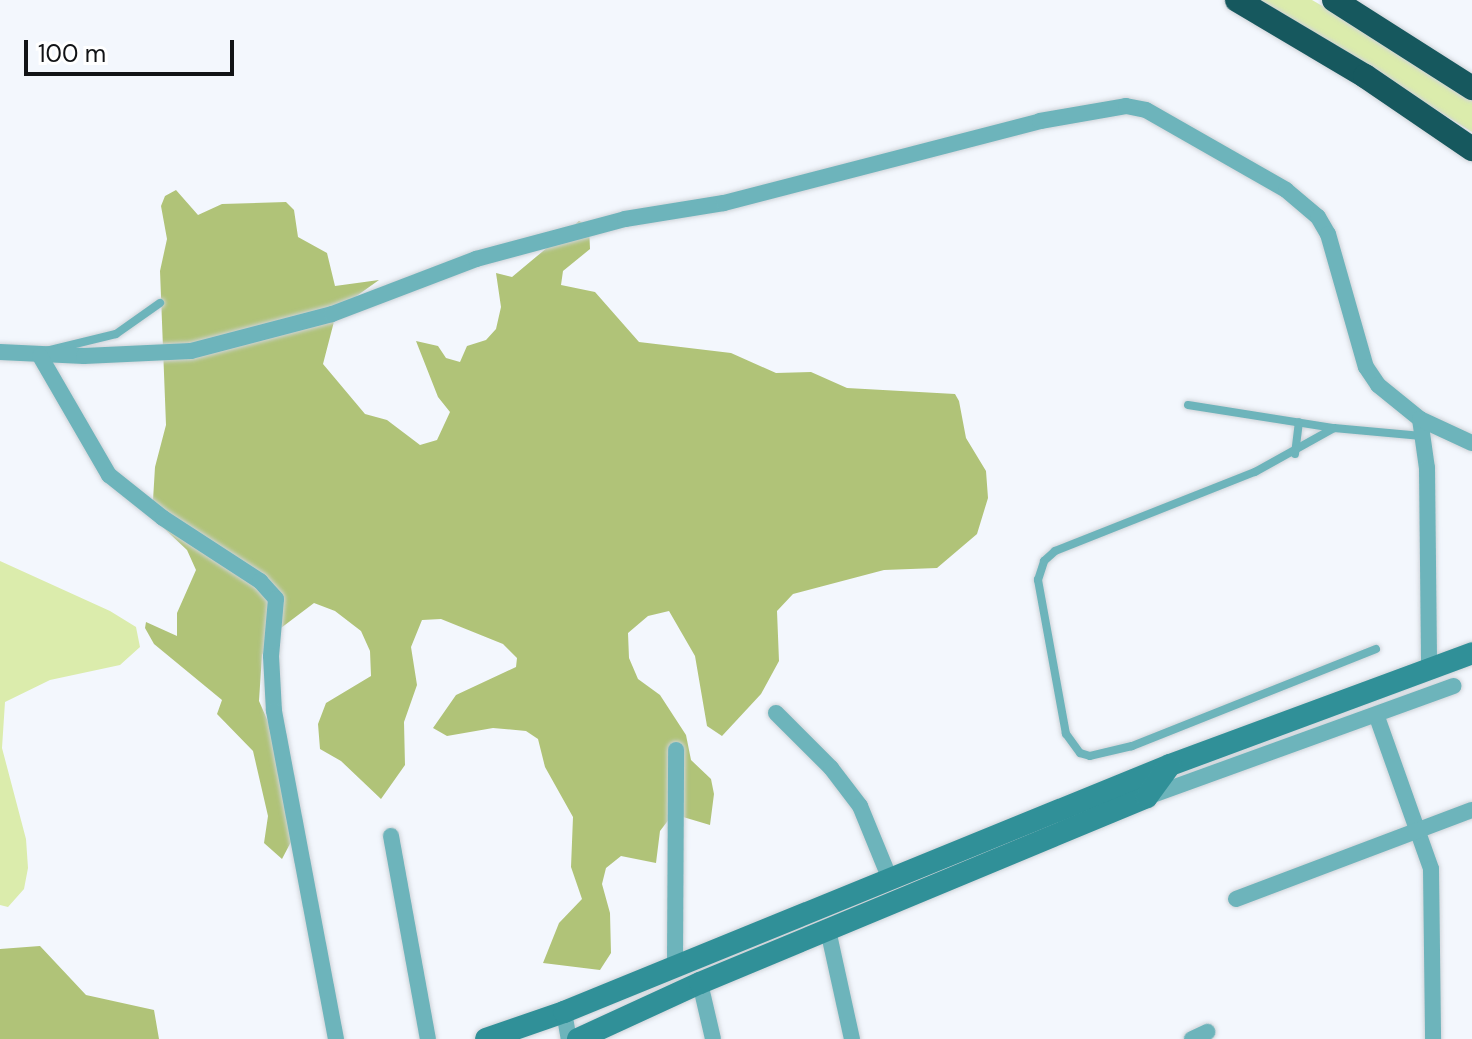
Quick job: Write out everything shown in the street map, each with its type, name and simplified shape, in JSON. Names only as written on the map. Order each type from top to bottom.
[{"type":"highway","points":[[1237,0],[1365,76],[1472,149]]},
{"type":"highway","points":[[1334,0],[1472,88]]},
{"type":"street","points":[[0,352],[40,356],[191,351],[254,337],[332,314],[476,259],[625,219],[724,203],[958,139],[1126,106],[1184,128],[1286,190],[1318,217],[1328,234],[1366,367],[1378,385],[1422,427],[1472,443]]},
{"type":"street","points":[[40,356],[109,475],[163,518],[260,581],[276,599],[271,656],[274,711],[336,1039]]},
{"type":"street","points":[[1422,427],[1429,670]]},
{"type":"street","points":[[578,1039],[1142,791],[1170,765],[1472,653]]},
{"type":"street","points":[[486,1039],[564,1012],[890,879],[1142,791],[1377,717],[1453,686]]},
{"type":"street","points":[[776,713],[831,768],[860,806],[890,879]]},
{"type":"street","points":[[1377,717],[1431,869],[1436,910],[1433,1039]]},
{"type":"street","points":[[675,965],[676,750]]},
{"type":"street","points":[[1236,899],[1472,810]]},
{"type":"street","points":[[391,836],[428,1039]]},
{"type":"street","points":[[828,930],[852,1039]]},
{"type":"street","points":[[700,983],[713,1039]]},
{"type":"street","points":[[564,1012],[569,1039]]},
{"type":"lane","points":[[40,356],[51,346],[116,334],[160,303]]},
{"type":"lane","points":[[1188,405],[1334,428],[1422,427]]},
{"type":"lane","points":[[1295,454],[1299,422]]},
{"type":"lane","points":[[1334,428],[1295,454],[1055,551],[1044,561],[1038,580],[1066,734],[1080,753],[1104,754],[1376,649]]},
{"type":"green space","points":[[1261,0],[1312,0],[1352,23],[1472,101],[1472,132]]},
{"type":"green space","points":[[176,190],[198,215],[222,204],[286,202],[294,210],[298,237],[327,253],[335,286],[379,280],[337,310],[323,364],[365,414],[387,420],[420,445],[437,440],[450,412],[438,397],[416,341],[438,346],[446,358],[460,362],[467,346],[486,340],[496,329],[501,307],[496,273],[512,277],[579,221],[589,226],[590,249],[563,271],[561,285],[595,292],[639,342],[731,353],[776,373],[811,372],[847,388],[955,394],[959,401],[966,438],[986,471],[988,498],[977,534],[937,568],[884,570],[793,594],[777,611],[779,661],[761,694],[722,736],[707,726],[695,656],[669,611],[648,616],[628,633],[629,658],[638,679],[660,695],[686,735],[691,760],[711,779],[714,794],[710,825],[673,814],[660,831],[656,863],[621,856],[606,868],[602,884],[610,913],[611,953],[600,970],[543,963],[559,923],[582,899],[571,867],[573,817],[545,767],[538,739],[526,731],[493,728],[447,736],[433,728],[456,695],[516,667],[517,658],[503,644],[441,619],[422,620],[411,647],[417,685],[404,722],[405,765],[381,799],[341,761],[320,749],[318,724],[326,703],[371,676],[370,651],[361,631],[335,611],[314,603],[273,634],[262,655],[259,701],[277,742],[293,838],[282,859],[264,843],[268,816],[253,751],[217,714],[222,700],[154,644],[145,628],[146,622],[177,636],[177,613],[196,570],[187,550],[152,517],[155,467],[166,425],[160,271],[167,239],[161,206],[165,196]]},
{"type":"green space","points":[[0,561],[110,611],[136,627],[140,647],[120,665],[50,680],[5,702],[2,748],[26,839],[28,868],[24,889],[8,907],[0,905]]},
{"type":"green space","points":[[40,946],[86,995],[154,1010],[159,1039],[0,1039],[0,949]]}]
